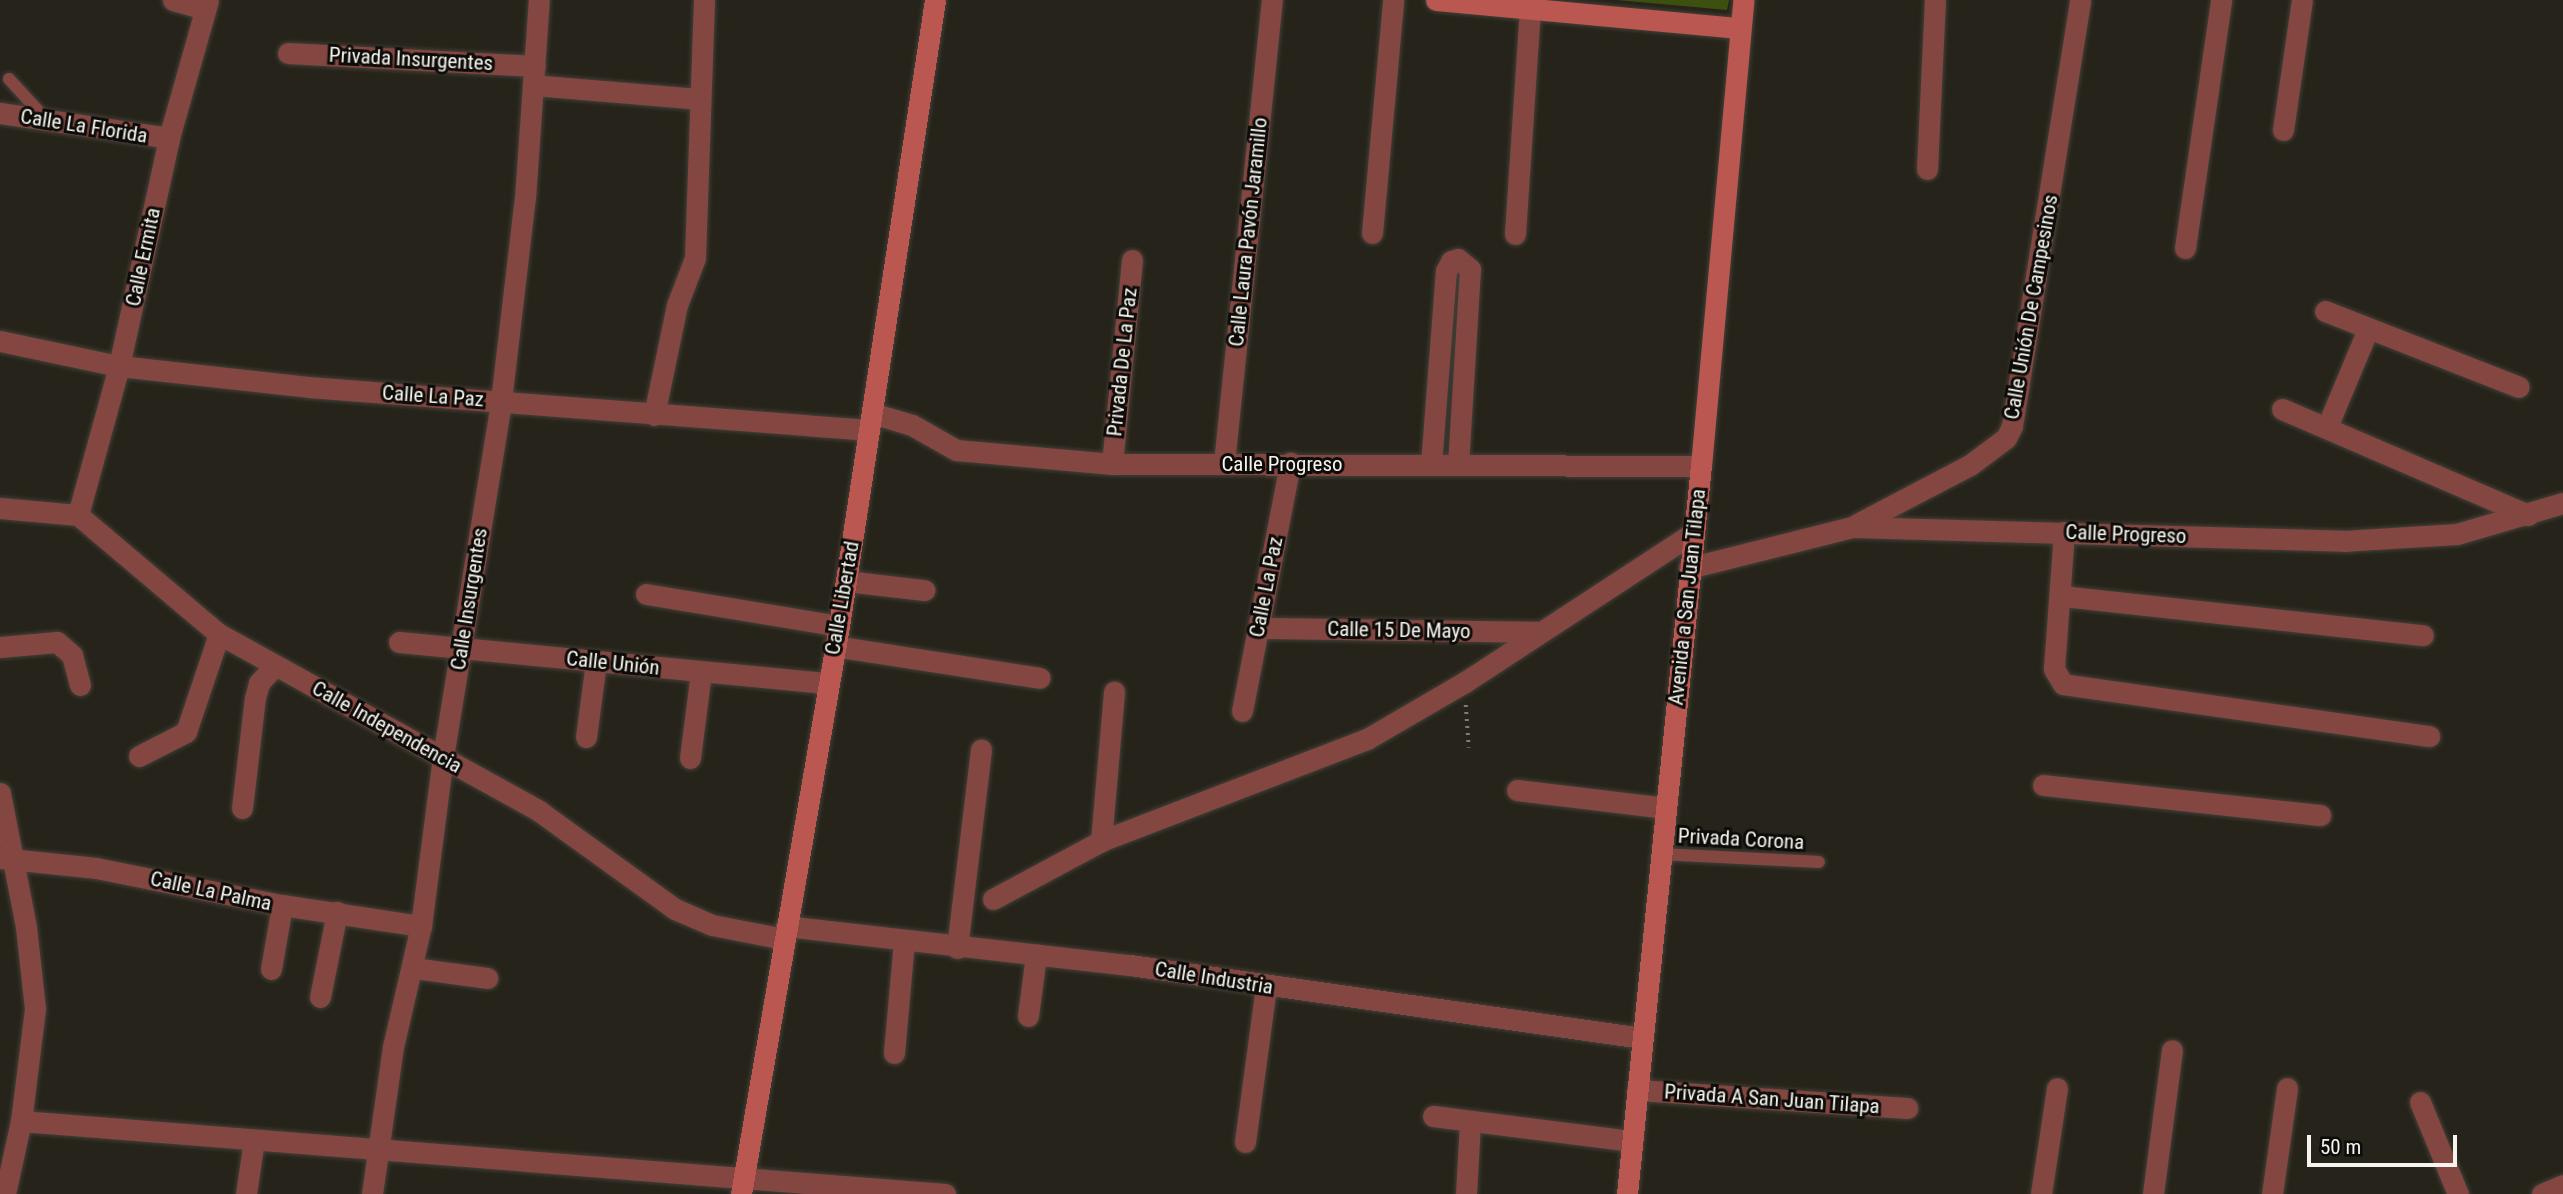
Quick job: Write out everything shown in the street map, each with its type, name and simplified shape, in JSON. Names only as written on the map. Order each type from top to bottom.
[{"type":"main road","name":"Calle Libertad","points":[[742,1186],[846,581],[935,0]]},
{"type":"main road","points":[[1436,0],[1740,28]]},
{"type":"main road","name":"Avenida a San Juan Tilapa","points":[[1626,1194],[1701,466],[1743,0]]},
{"type":"street","points":[[173,0],[207,5]]},
{"type":"street","name":"Calle Insurgentes","points":[[372,1194],[393,1047],[414,968],[421,926],[443,757],[502,401],[539,0]]},
{"type":"street","points":[[654,415],[677,305],[695,258],[704,0]]},
{"type":"street","name":"Calle Laura Pavón Jaramillo","points":[[1224,463],[1272,0]]},
{"type":"street","points":[[1372,233],[1393,0]]},
{"type":"street","points":[[1927,169],[1935,0]]},
{"type":"street","name":"Calle Unión De Campesinos","points":[[1852,527],[1970,465],[2006,438],[2012,426],[2080,0]]},
{"type":"street","points":[[2185,248],[2221,0]]},
{"type":"street","points":[[2283,130],[2302,0]]},
{"type":"street","name":"Calle Ermita","points":[[78,515],[119,366],[169,138],[207,5]]},
{"type":"street","points":[[1515,234],[1530,9]]},
{"type":"street","name":"Privada Insurgentes","points":[[288,53],[534,75],[699,99]]},
{"type":"street","name":"Calle La Florida","points":[[0,113],[169,138]]},
{"type":"street","points":[[1431,465],[1446,271],[1451,261],[1458,259],[1469,269],[1458,465]]},
{"type":"street","name":"Privada De La Paz","points":[[1112,464],[1132,260]]},
{"type":"street","points":[[2325,311],[2519,387]]},
{"type":"street","points":[[2327,427],[2368,329]]},
{"type":"street","name":"Calle La Paz","points":[[0,341],[119,366],[308,387],[654,415],[871,422]]},
{"type":"street","points":[[2282,409],[2528,515]]},
{"type":"street","name":"Calle Progreso","points":[[871,422],[912,425],[956,450],[1112,464],[1701,466]]},
{"type":"street","points":[[1434,425],[1459,426]]},
{"type":"street","name":"Calle La Paz","points":[[1242,711],[1290,463]]},
{"type":"street","name":"Calle Progreso","points":[[1689,568],[1852,527],[2344,541],[2442,536],[2528,515],[2563,503]]},
{"type":"street","points":[[0,508],[78,515]]},
{"type":"street","name":"Calle Independencia","points":[[78,515],[219,634],[539,811],[675,909],[712,925],[785,932]]},
{"type":"street","points":[[993,899],[1101,841],[1338,754],[1465,681],[1694,532]]},
{"type":"street","points":[[2064,532],[2062,596],[2054,669],[2070,688],[2429,736]]},
{"type":"street","points":[[846,581],[923,590]]},
{"type":"street","points":[[646,594],[1040,678]]},
{"type":"street","points":[[2062,596],[2423,635]]},
{"type":"street","name":"Calle 15 De Mayo","points":[[1259,628],[1539,632]]},
{"type":"street","points":[[139,756],[186,732],[219,634]]},
{"type":"street","points":[[0,647],[57,642],[72,655],[80,685]]},
{"type":"street","name":"Calle Unión","points":[[399,642],[828,683]]},
{"type":"street","points":[[586,737],[596,662]]},
{"type":"street","points":[[242,808],[254,698],[259,683],[275,665]]},
{"type":"street","points":[[690,758],[701,672]]},
{"type":"street","points":[[1101,841],[1114,692]]},
{"type":"street","points":[[957,948],[981,749]]},
{"type":"street","points":[[2043,785],[2320,815]]},
{"type":"street","points":[[1517,790],[1666,808]]},
{"type":"street","points":[[0,793],[6,858],[35,1009],[21,1121],[5,1170],[5,1194]]},
{"type":"street","name":"Calle La Palma","points":[[6,858],[170,881],[282,905],[421,926]]},
{"type":"street","points":[[271,969],[282,905]]},
{"type":"street","points":[[320,997],[337,912]]},
{"type":"street","name":"Calle Industria","points":[[785,932],[1036,955],[1642,1038]]},
{"type":"street","points":[[894,1053],[904,941]]},
{"type":"street","points":[[1028,1016],[1036,955]]},
{"type":"street","points":[[414,968],[487,978]]},
{"type":"street","points":[[1245,1142],[1266,986]]},
{"type":"street","points":[[2153,1194],[2172,1050]]},
{"type":"street","points":[[2041,1194],[2057,1088]]},
{"type":"street","points":[[2272,1194],[2287,1088]]},
{"type":"street","name":"Privada A San Juan Tilapa","points":[[1637,1090],[1906,1108]]},
{"type":"street","points":[[2420,1102],[2458,1194]]},
{"type":"street","points":[[1433,1116],[1632,1141]]},
{"type":"street","points":[[21,1121],[379,1150],[742,1186],[945,1194]]},
{"type":"street","points":[[1465,1194],[1470,1122]]},
{"type":"street","points":[[246,1194],[254,1140]]},
{"type":"lane","points":[[9,79],[46,120]]},
{"type":"lane","name":"Privada Corona","points":[[1661,854],[1819,862]]},
{"type":"path","points":[[1465,681],[1469,748]]},
{"type":"green space","points":[[1617,0],[1729,0],[1727,10]]}]
